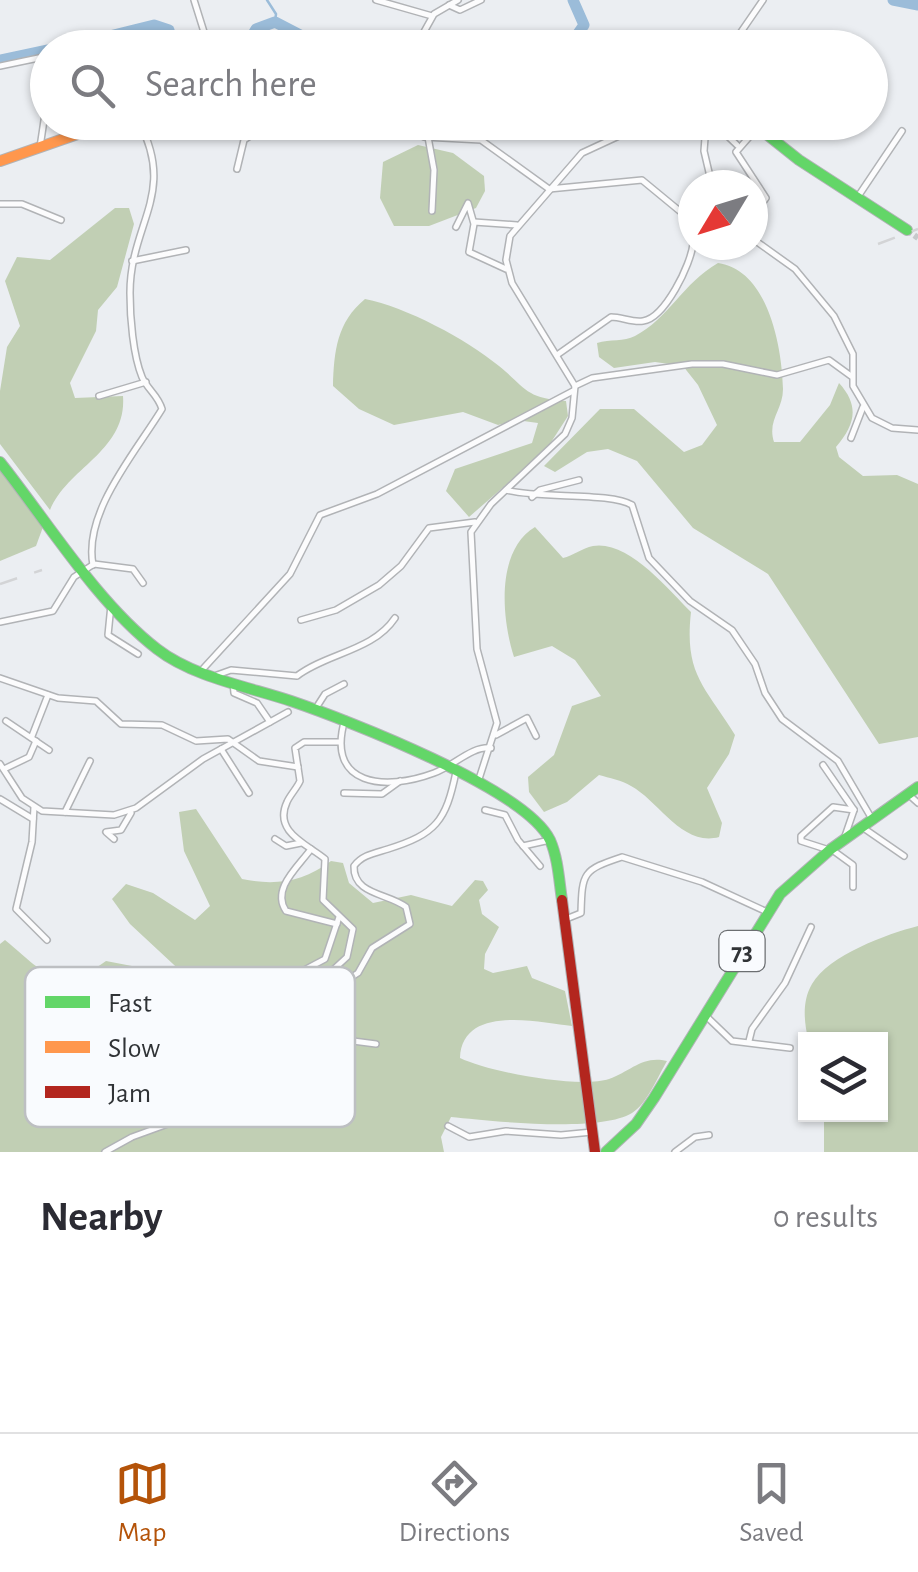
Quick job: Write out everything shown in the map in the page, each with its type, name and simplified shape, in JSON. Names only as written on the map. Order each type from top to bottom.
[{"type":"street","points":[[194,0],[204,30]]},
{"type":"street","points":[[376,0],[432,16]]},
{"type":"street","points":[[424,30],[432,16],[458,0]]},
{"type":"street","points":[[449,5],[460,10],[481,0]]},
{"type":"street","points":[[742,30],[763,0]]},
{"type":"street","points":[[0,66],[30,60]]},
{"type":"street","points":[[857,198],[902,131]]},
{"type":"street","points":[[40,147],[41,140]]},
{"type":"street","points":[[0,161],[60,140]]},
{"type":"street","points":[[0,622],[53,611],[70,583],[89,567],[94,523],[139,438],[162,409],[146,382],[131,307],[132,261],[156,180],[146,140]]},
{"type":"street","points":[[237,169],[244,140]]},
{"type":"street","points":[[426,140],[434,170],[432,211]]},
{"type":"street","points":[[480,140],[494,146],[550,189],[613,179],[642,180],[678,207]]},
{"type":"street","points":[[478,782],[496,735],[495,712],[477,649],[470,538],[475,522],[565,434],[572,418],[574,388],[508,269],[507,246],[518,225],[582,153],[610,140]]},
{"type":"street","points":[[706,140],[706,170]]},
{"type":"street","points":[[732,140],[738,146]]},
{"type":"street","points":[[743,140],[736,152],[748,170]]},
{"type":"street","points":[[775,140],[907,230]]},
{"type":"street","points":[[456,227],[465,203],[470,205],[474,222],[468,252],[508,269]]},
{"type":"street","points":[[0,204],[22,204],[61,220]]},
{"type":"street","points":[[474,222],[518,225]]},
{"type":"street","points":[[132,261],[186,250]]},
{"type":"street","points":[[768,250],[795,269],[834,316],[852,354],[851,376],[864,404],[884,426],[918,430]]},
{"type":"street","points":[[557,355],[612,317],[639,322],[652,318],[687,269],[689,260]]},
{"type":"street","points":[[201,672],[286,580],[320,515],[377,494],[592,378],[702,364],[776,375],[828,360],[851,376]]},
{"type":"street","points":[[98,396],[146,382]]},
{"type":"street","points":[[850,438],[860,423],[864,404]]},
{"type":"street","points":[[0,462],[146,641],[201,672],[346,720],[478,782],[529,812],[550,840],[566,919],[594,1152]]},
{"type":"street","points":[[532,496],[579,480]]},
{"type":"street","points":[[506,490],[532,496],[614,498],[632,505],[649,558],[690,601],[732,630],[755,664],[765,694],[782,718],[838,761],[872,819]]},
{"type":"street","points":[[301,620],[336,610],[358,594],[380,585],[401,566],[429,528],[475,522]]},
{"type":"street","points":[[89,567],[132,570],[142,583]]},
{"type":"street","points":[[112,604],[107,613],[108,635],[138,654]]},
{"type":"street","points":[[215,676],[231,670],[297,676],[317,663],[372,640],[395,618]]},
{"type":"street","points":[[0,678],[48,695],[96,701],[121,724],[162,725],[196,742],[234,742],[260,762],[298,767]]},
{"type":"street","points":[[233,682],[234,693],[257,704],[270,722]]},
{"type":"street","points":[[316,708],[325,694],[344,684]]},
{"type":"street","points":[[29,757],[48,695]]},
{"type":"street","points":[[34,808],[106,816],[132,810],[221,749],[288,712]]},
{"type":"street","points":[[496,735],[526,718],[536,736]]},
{"type":"street","points":[[346,720],[340,742],[351,774],[400,782]]},
{"type":"street","points":[[6,722],[48,750]]},
{"type":"street","points":[[338,921],[323,900],[327,863],[288,830],[285,814],[287,800],[300,785],[294,751],[299,744],[340,742]]},
{"type":"street","points":[[344,793],[382,794],[400,782],[451,770],[479,748],[492,748]]},
{"type":"street","points":[[221,749],[250,793]]},
{"type":"street","points":[[38,762],[29,757],[2,766],[34,808],[16,909],[47,940]]},
{"type":"street","points":[[65,812],[90,761]]},
{"type":"street","points":[[823,765],[854,810]]},
{"type":"street","points":[[355,975],[374,947],[410,924],[404,905],[363,887],[353,874],[354,866],[364,857],[429,832],[446,813],[451,770]]},
{"type":"street","points":[[913,790],[918,803]]},
{"type":"street","name":"73","points":[[606,1152],[636,1124],[767,912],[794,880],[830,849],[913,790]]},
{"type":"street","points":[[0,799],[33,819]]},
{"type":"street","points":[[853,887],[853,865],[830,849],[801,841],[800,836],[833,807],[854,810]]},
{"type":"street","points":[[114,839],[106,832],[121,830],[132,810]]},
{"type":"street","points":[[486,810],[505,815],[522,846],[540,866]]},
{"type":"street","points":[[844,839],[854,810]]},
{"type":"street","points":[[861,827],[904,856]]},
{"type":"street","points":[[275,839],[286,846],[301,842]]},
{"type":"street","points":[[522,846],[550,840]]},
{"type":"street","points":[[311,849],[282,888],[281,904],[286,912],[338,921],[353,930],[348,955],[336,967]]},
{"type":"street","points":[[566,919],[581,912],[581,884],[587,873],[622,857],[702,882],[767,912]]},
{"type":"street","points":[[310,967],[325,959],[338,921]]},
{"type":"street","points":[[749,1041],[752,1029],[785,983],[811,927]]},
{"type":"street","points":[[704,1014],[732,1040],[790,1048]]},
{"type":"street","points":[[355,1040],[376,1044]]},
{"type":"street","points":[[448,1126],[469,1137],[506,1132],[561,1136],[592,1132]]},
{"type":"street","points":[[105,1152],[160,1127]]},
{"type":"street","points":[[675,1152],[695,1137],[709,1134]]},
{"type":"green space","points":[[418,145],[453,153],[484,176],[485,191],[476,208],[429,226],[394,226],[380,198],[383,162]]},
{"type":"green space","points":[[115,208],[129,208],[134,224],[117,287],[98,310],[96,331],[70,383],[75,398],[123,396],[122,415],[106,445],[58,495],[50,510],[0,444],[0,391],[7,347],[20,326],[5,281],[17,257],[50,260]]},
{"type":"green space","points":[[718,263],[749,280],[769,313],[775,332],[783,389],[772,427],[774,442],[800,442],[830,405],[839,383],[850,400],[852,415],[836,447],[839,457],[863,476],[897,475],[918,484],[918,737],[879,744],[768,574],[693,528],[637,461],[608,449],[587,452],[555,472],[544,466],[600,409],[634,409],[684,452],[702,445],[717,425],[698,385],[683,366],[655,362],[614,368],[599,357],[597,343],[631,338],[647,329],[695,280]]},
{"type":"green space","points":[[365,299],[399,309],[453,335],[534,395],[566,401],[568,416],[546,450],[469,517],[446,491],[455,469],[532,443],[538,423],[516,420],[498,425],[463,412],[394,425],[359,409],[333,386],[336,349],[343,327]]},
{"type":"green space","points":[[0,470],[43,527],[36,546],[0,561]]},
{"type":"green space","points":[[535,527],[563,558],[593,546],[606,546],[633,558],[691,612],[694,666],[735,735],[729,754],[707,788],[722,823],[719,837],[706,838],[682,829],[631,786],[599,775],[567,802],[544,812],[529,792],[528,777],[554,755],[572,706],[601,696],[575,660],[552,646],[514,657],[505,587],[513,552]]},
{"type":"green space","points":[[196,809],[242,879],[288,880],[310,874],[331,861],[343,863],[349,883],[373,903],[411,895],[452,906],[475,880],[483,881],[488,890],[479,900],[482,914],[499,927],[485,954],[484,969],[493,973],[527,966],[532,978],[565,991],[572,1026],[523,1020],[488,1023],[464,1041],[460,1058],[512,1073],[577,1082],[609,1079],[651,1060],[667,1061],[647,1097],[632,1113],[596,1123],[544,1124],[451,1117],[441,1137],[444,1152],[0,1152],[0,944],[5,940],[39,967],[25,967],[25,1127],[355,1127],[355,967],[176,967],[130,924],[112,899],[126,884],[153,893],[195,920],[210,906],[184,851],[179,812]]},
{"type":"green space","points":[[918,926],[918,1152],[824,1152],[824,1122],[888,1122],[888,1032],[807,1032],[805,1011],[809,991],[820,974],[845,955]]},
{"type":"green space","points":[[106,961],[132,967],[96,967]]},
{"type":"waterway","points":[[267,0],[276,14],[275,22]]},
{"type":"waterway","points":[[573,0],[584,25],[581,30]]},
{"type":"waterway","points":[[893,0],[918,5]]},
{"type":"waterway","points":[[255,30],[275,22],[290,30]]},
{"type":"waterway","points":[[134,30],[154,25],[169,30]]},
{"type":"waterway","points":[[0,60],[30,54]]},
{"type":"tunnel","points":[[907,230],[918,238]]},
{"type":"railway","points":[[878,244],[918,229]]},
{"type":"railway","points":[[0,584],[42,570]]},
{"type":"traffic: fast","points":[[774,140],[907,230]]},
{"type":"traffic: fast","points":[[0,462],[93,585],[157,649],[204,674],[291,701],[391,740],[507,799],[534,820],[550,840],[562,900]]},
{"type":"traffic: fast","points":[[606,1152],[636,1124],[654,1098],[780,894],[831,849],[918,787]]},
{"type":"traffic: slow","points":[[0,161],[60,140]]},
{"type":"traffic: jam","points":[[562,900],[595,1152]]}]
